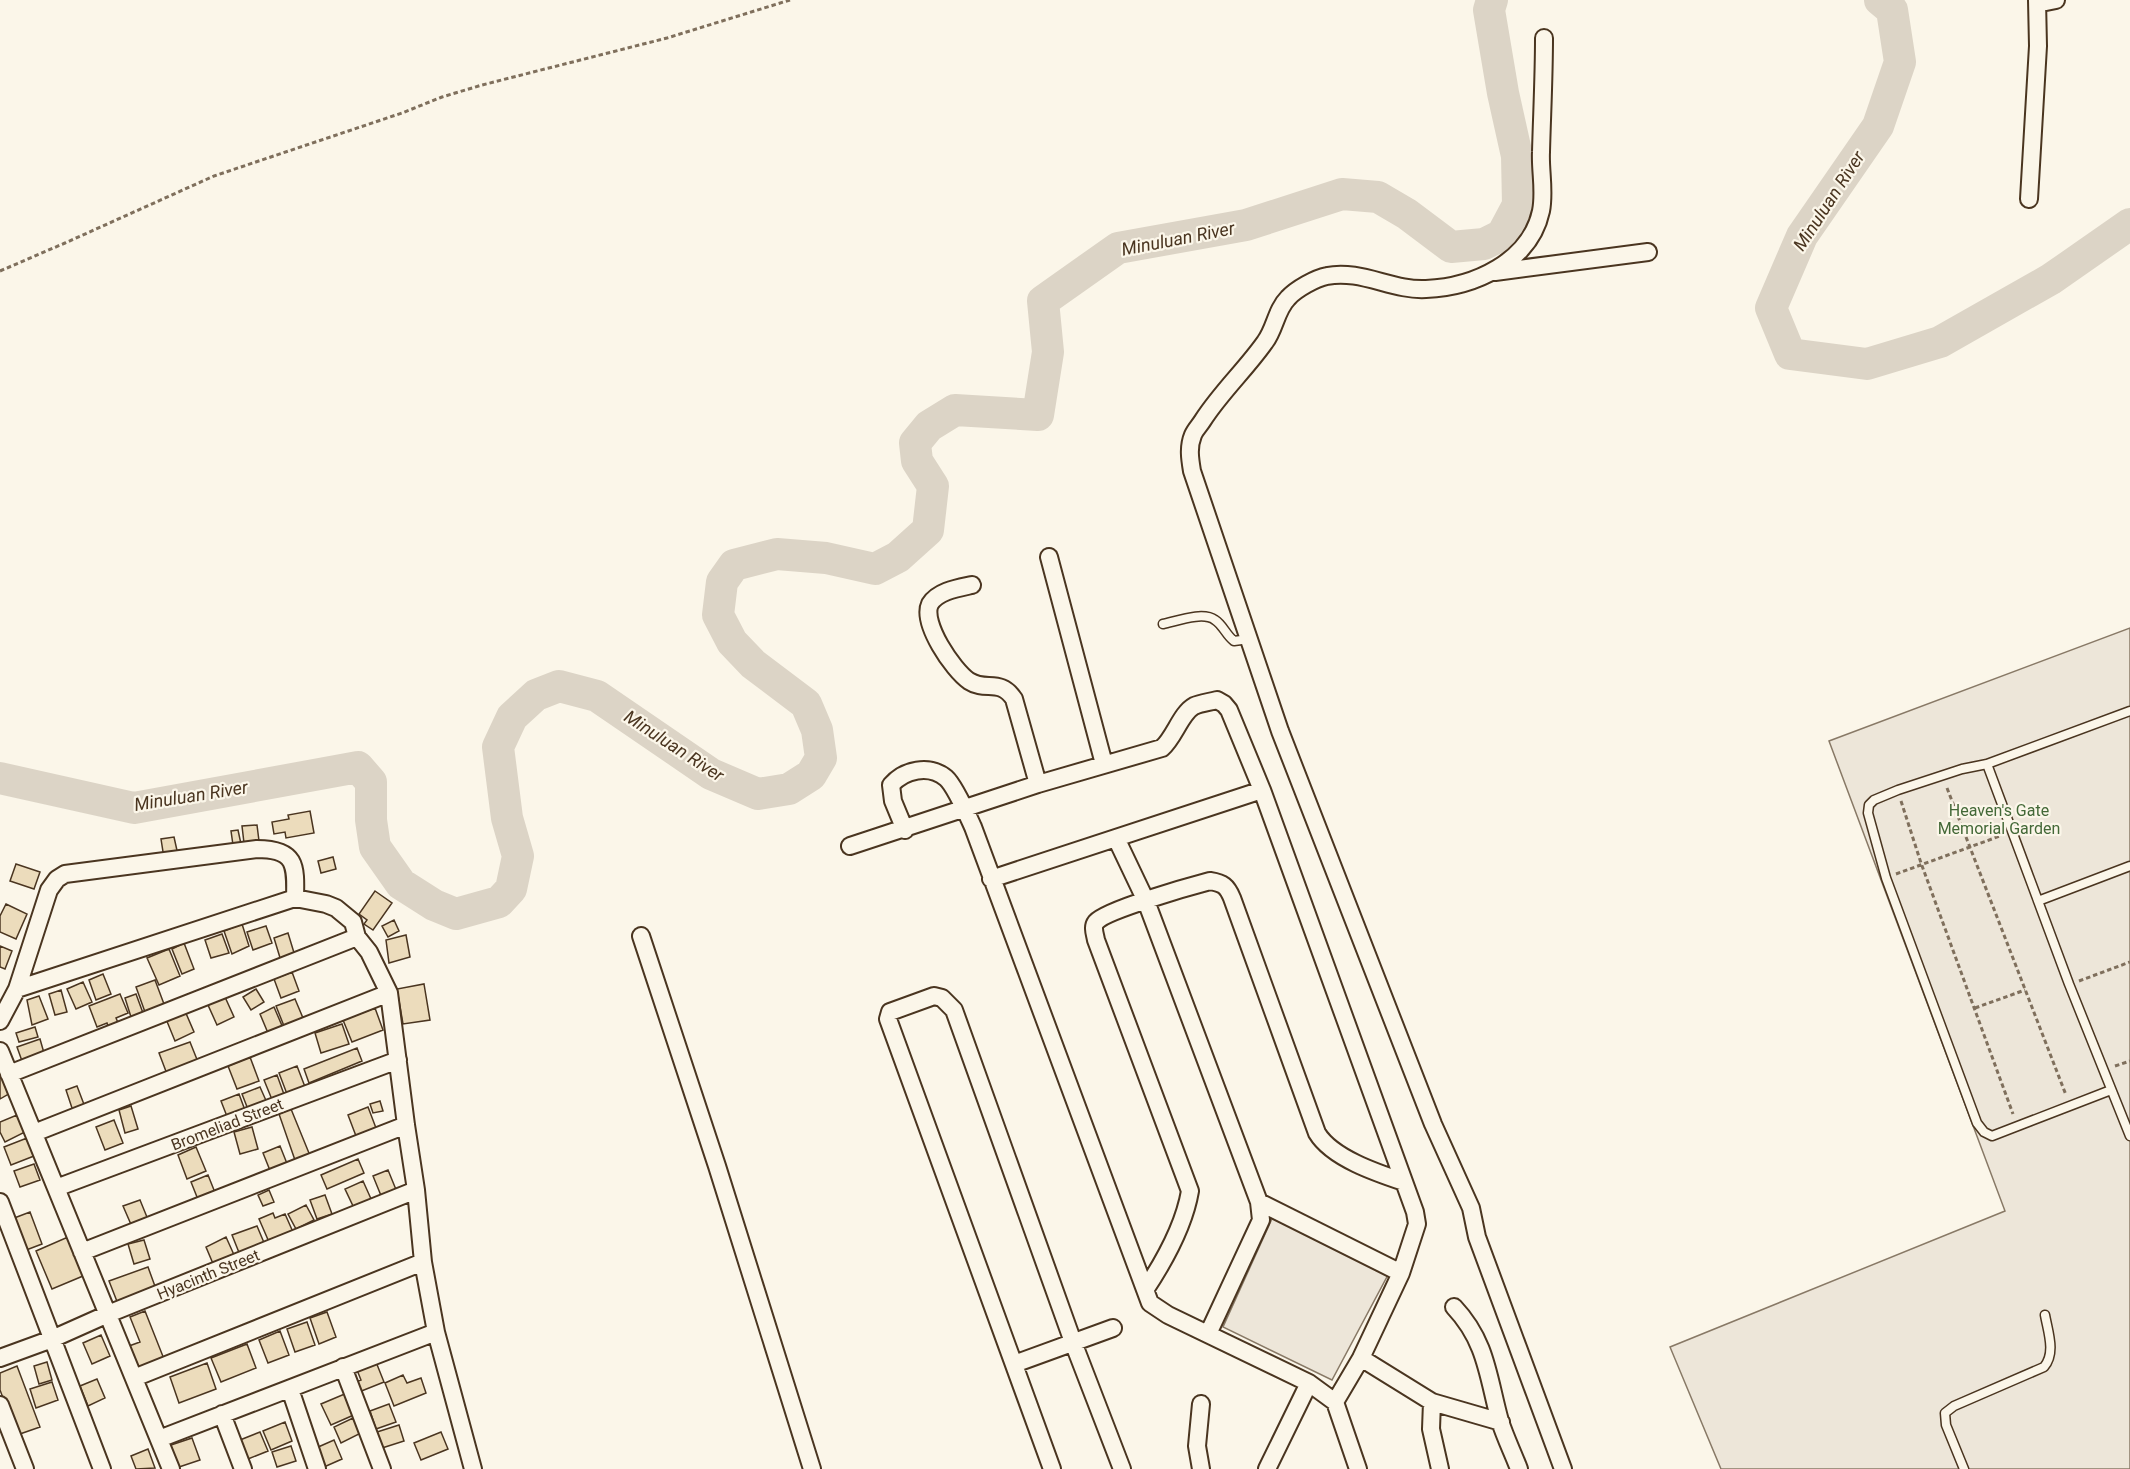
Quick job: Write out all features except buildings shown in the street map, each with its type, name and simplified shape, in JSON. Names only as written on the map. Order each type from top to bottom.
[{"type":"street","points":[[2029,199],[2038,46],[2037,0]]},
{"type":"street","points":[[2043,0],[2046,2],[2056,0]]},
{"type":"street","points":[[1494,272],[1520,250],[1533,232],[1541,212],[1544,38]]},
{"type":"street","points":[[1563,1469],[1477,1237],[1471,1208],[1433,1124],[1376,973],[1326,850],[1249,639],[1192,471],[1189,451],[1193,435],[1210,408],[1266,341],[1288,297],[1326,276],[1345,275],[1423,290],[1447,287],[1494,272],[1648,252]]},
{"type":"street","points":[[1049,557],[1104,764]]},
{"type":"street","points":[[972,585],[948,591],[937,597],[931,603],[927,614],[943,651],[969,681],[980,686],[997,685],[1009,691],[1014,699],[1038,784]]},
{"type":"street","points":[[850,846],[905,830],[1038,784],[1162,748],[1170,741],[1186,713],[1193,706],[1217,700],[1224,704],[1229,710],[1262,790],[1415,1212],[1417,1224],[1401,1273],[1361,1358],[1335,1402]]},
{"type":"street","points":[[905,830],[893,801],[891,785],[896,779],[915,770],[947,779],[974,827],[991,879],[1150,1303],[1157,1310],[1309,1383],[1335,1402],[1358,1469]]},
{"type":"street","points":[[991,879],[1262,790]]},
{"type":"street","points":[[1116,838],[1146,901],[1259,1202],[1261,1220],[1208,1334]]},
{"type":"street","points":[[0,1021],[17,988],[49,890],[57,879],[65,874],[270,849],[288,857],[296,870],[295,898]]},
{"type":"street","points":[[1145,1290],[1164,1260],[1184,1213],[1190,1191],[1096,940],[1094,928],[1099,919],[1115,911],[1210,881],[1222,883],[1227,888],[1317,1133],[1321,1139],[1342,1155],[1404,1182]]},
{"type":"street","points":[[17,988],[295,898],[326,904],[353,922],[357,937],[369,952],[389,993],[416,1190],[423,1262],[436,1332],[473,1469]]},
{"type":"street","points":[[641,936],[717,1166],[812,1469]]},
{"type":"street","points":[[9,1074],[357,937]]},
{"type":"street","points":[[34,1133],[389,993]]},
{"type":"street","points":[[1052,1469],[888,1019],[890,1012],[934,996],[942,998],[954,1010],[1073,1342],[1122,1469]]},
{"type":"street","points":[[0,1051],[171,1469]]},
{"type":"street","name":"Bromeliad Street","points":[[56,1188],[398,1060]]},
{"type":"street","points":[[82,1252],[406,1125]]},
{"type":"street","name":"Hyacinth Street","points":[[0,1358],[52,1340],[108,1314],[416,1190]]},
{"type":"street","points":[[1259,1202],[1401,1273]]},
{"type":"street","points":[[0,1203],[102,1469]]},
{"type":"street","points":[[134,1378],[423,1262]]},
{"type":"street","points":[[1454,1307],[1474,1333],[1488,1369],[1501,1422],[1519,1469]]},
{"type":"street","points":[[1014,1364],[1113,1328]]},
{"type":"street","points":[[159,1439],[436,1332]]},
{"type":"street","points":[[1361,1358],[1432,1402],[1501,1422]]},
{"type":"street","points":[[343,1367],[382,1469]]},
{"type":"street","points":[[1267,1469],[1309,1383]]},
{"type":"street","points":[[290,1389],[317,1469]]},
{"type":"street","points":[[1432,1402],[1431,1429],[1440,1469]]},
{"type":"street","points":[[1201,1404],[1197,1446],[1201,1469]]},
{"type":"street","points":[[0,1405],[25,1469]]},
{"type":"street","points":[[222,1414],[243,1469]]},
{"type":"lane","points":[[1163,624],[1202,616],[1211,617],[1234,641],[1249,639]]},
{"type":"lane","points":[[2110,1090],[1992,1136],[1984,1132],[1977,1123],[1886,878],[1868,813],[1869,805],[1874,800],[1898,790],[1942,775],[1987,764],[2130,711]]},
{"type":"lane","points":[[1987,764],[2069,984],[2130,1136]]},
{"type":"lane","points":[[2038,901],[2130,866]]},
{"type":"lane","points":[[1964,1469],[1946,1425],[1945,1413],[1954,1406],[2044,1367],[2050,1360],[2051,1353],[2045,1315]]},
{"type":"path","points":[[0,270],[214,176],[402,113],[442,97],[667,38],[790,0]]},
{"type":"path","points":[[1942,775],[2070,1105]]},
{"type":"path","points":[[1898,790],[1921,863],[2018,1126]]},
{"type":"path","points":[[1886,878],[1921,863],[2013,832]]},
{"type":"path","points":[[2069,984],[2130,962]]},
{"type":"path","points":[[1975,1008],[2025,990]]},
{"type":"green space","name":"Heaven's Gate Memorial Garden","points":[[2130,628],[2130,1469],[1721,1469],[1670,1347],[2005,1211],[1829,741]]},
{"type":"green space","points":[[1275,1212],[1390,1271],[1332,1380],[1223,1327]]},
{"type":"waterway","name":"Minuluan River","points":[[0,778],[134,808],[358,767],[371,782],[371,820],[375,847],[401,884],[434,905],[456,914],[499,902],[511,889],[518,856],[507,818],[498,747],[512,717],[536,695],[559,686],[597,696],[711,774],[758,794],[789,789],[811,775],[821,758],[817,730],[806,704],[753,664],[732,642],[718,615],[722,582],[734,565],[777,554],[826,558],[875,569],[898,557],[928,530],[933,486],[917,461],[915,443],[929,426],[955,410],[1038,415],[1048,352],[1043,301],[1118,248],[1246,225],[1342,194],[1378,197],[1407,214],[1451,247],[1484,244],[1502,235],[1518,205],[1517,156],[1503,93],[1489,10],[1492,0]]},
{"type":"waterway","name":"Minuluan River","points":[[1880,0],[1892,10],[1900,62],[1878,126],[1802,236],[1771,308],[1790,354],[1867,364],[1940,342],[2051,279],[2130,224]]}]
